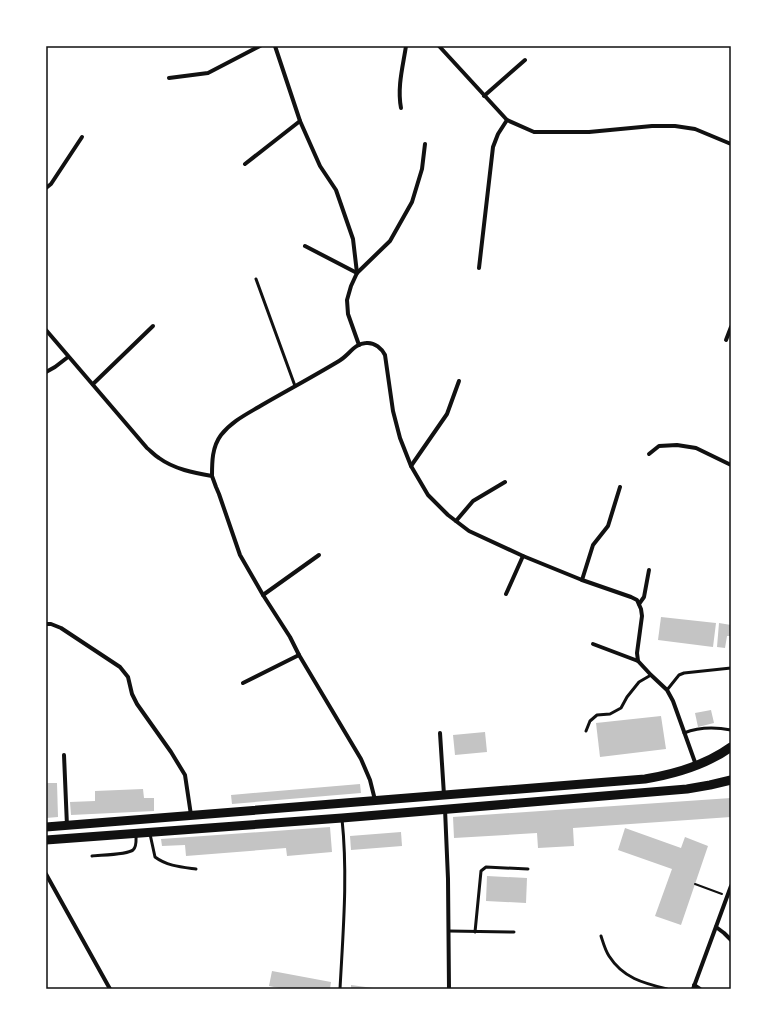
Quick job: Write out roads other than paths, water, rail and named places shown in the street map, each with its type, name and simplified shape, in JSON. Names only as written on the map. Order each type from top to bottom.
[{"type":"main road","points":[[46,827],[644,778],[668,775],[696,765],[725,752],[731,747]]},
{"type":"main road","points":[[46,840],[342,818],[687,789],[731,780]]},
{"type":"main road","points":[[444,795],[445,809]]},
{"type":"main road","points":[[247,811],[249,824]]},
{"type":"street","points":[[169,78],[208,72],[260,46]]},
{"type":"street","points":[[275,46],[300,121],[320,166],[336,190],[353,239],[357,273]]},
{"type":"street","points":[[401,108],[399,98],[406,46]]},
{"type":"street","points":[[439,46],[507,120],[534,132],[589,132],[652,126],[675,126],[695,129],[731,144]]},
{"type":"street","points":[[484,96],[525,60]]},
{"type":"street","points":[[479,268],[493,147],[498,134],[507,120]]},
{"type":"street","points":[[245,164],[300,121]]},
{"type":"street","points":[[46,188],[51,184],[82,137]]},
{"type":"street","points":[[359,345],[348,314],[347,300],[351,286],[357,273],[390,240],[412,202],[422,170],[425,144]]},
{"type":"street","points":[[305,246],[357,273]]},
{"type":"street","points":[[93,384],[153,326]]},
{"type":"street","points":[[726,340],[731,327]]},
{"type":"street","points":[[46,330],[157,458],[180,468],[212,476]]},
{"type":"street","points":[[375,800],[370,780],[361,759],[240,555],[212,476],[212,461],[215,445],[227,428],[235,421],[340,360],[359,345],[366,343],[374,344],[380,348],[385,355],[393,411],[400,438],[411,466],[428,495],[448,515],[469,530],[523,556],[582,580],[631,596],[639,604],[642,616],[637,653],[638,661]]},
{"type":"street","points":[[46,372],[55,367],[68,356]]},
{"type":"street","points":[[411,466],[447,414],[459,381]]},
{"type":"street","points":[[649,454],[659,446],[677,445],[696,448],[731,465]]},
{"type":"street","points":[[456,521],[473,501],[505,482]]},
{"type":"street","points":[[582,580],[593,545],[608,526],[620,487]]},
{"type":"street","points":[[263,595],[319,555]]},
{"type":"street","points":[[506,594],[523,556]]},
{"type":"street","points":[[639,604],[644,597],[649,570]]},
{"type":"street","points":[[46,624],[51,624],[61,628],[120,667],[128,677],[132,694],[137,704],[171,752],[185,775],[192,815]]},
{"type":"street","points":[[593,644],[638,661],[666,690],[673,701],[696,765]]},
{"type":"street","points":[[243,683],[299,655]]},
{"type":"street","points":[[440,733],[444,795]]},
{"type":"street","points":[[64,755],[67,826]]},
{"type":"street","points":[[445,809],[448,879],[449,989]]},
{"type":"street","points":[[46,874],[110,989]]},
{"type":"street","points":[[700,989],[693,987],[731,886]]},
{"type":"street","points":[[716,928],[731,940]]},
{"type":"lane","points":[[256,279],[295,386]]},
{"type":"lane","points":[[666,690],[679,675],[684,673],[731,668]]},
{"type":"lane","points":[[586,731],[590,721],[597,715],[610,714],[621,708],[627,697],[639,682],[651,675]]},
{"type":"lane","points":[[684,733],[693,729],[717,727],[731,730]]},
{"type":"lane","points":[[340,989],[345,882],[345,845],[342,818]]},
{"type":"lane","points":[[150,832],[155,857],[161,862],[196,869]]},
{"type":"lane","points":[[92,856],[132,851],[136,846],[136,833]]},
{"type":"lane","points":[[475,932],[481,871],[486,867],[528,869]]},
{"type":"lane","points":[[449,931],[514,932]]},
{"type":"lane","points":[[601,936],[608,955],[620,970],[643,983],[666,989]]}]
